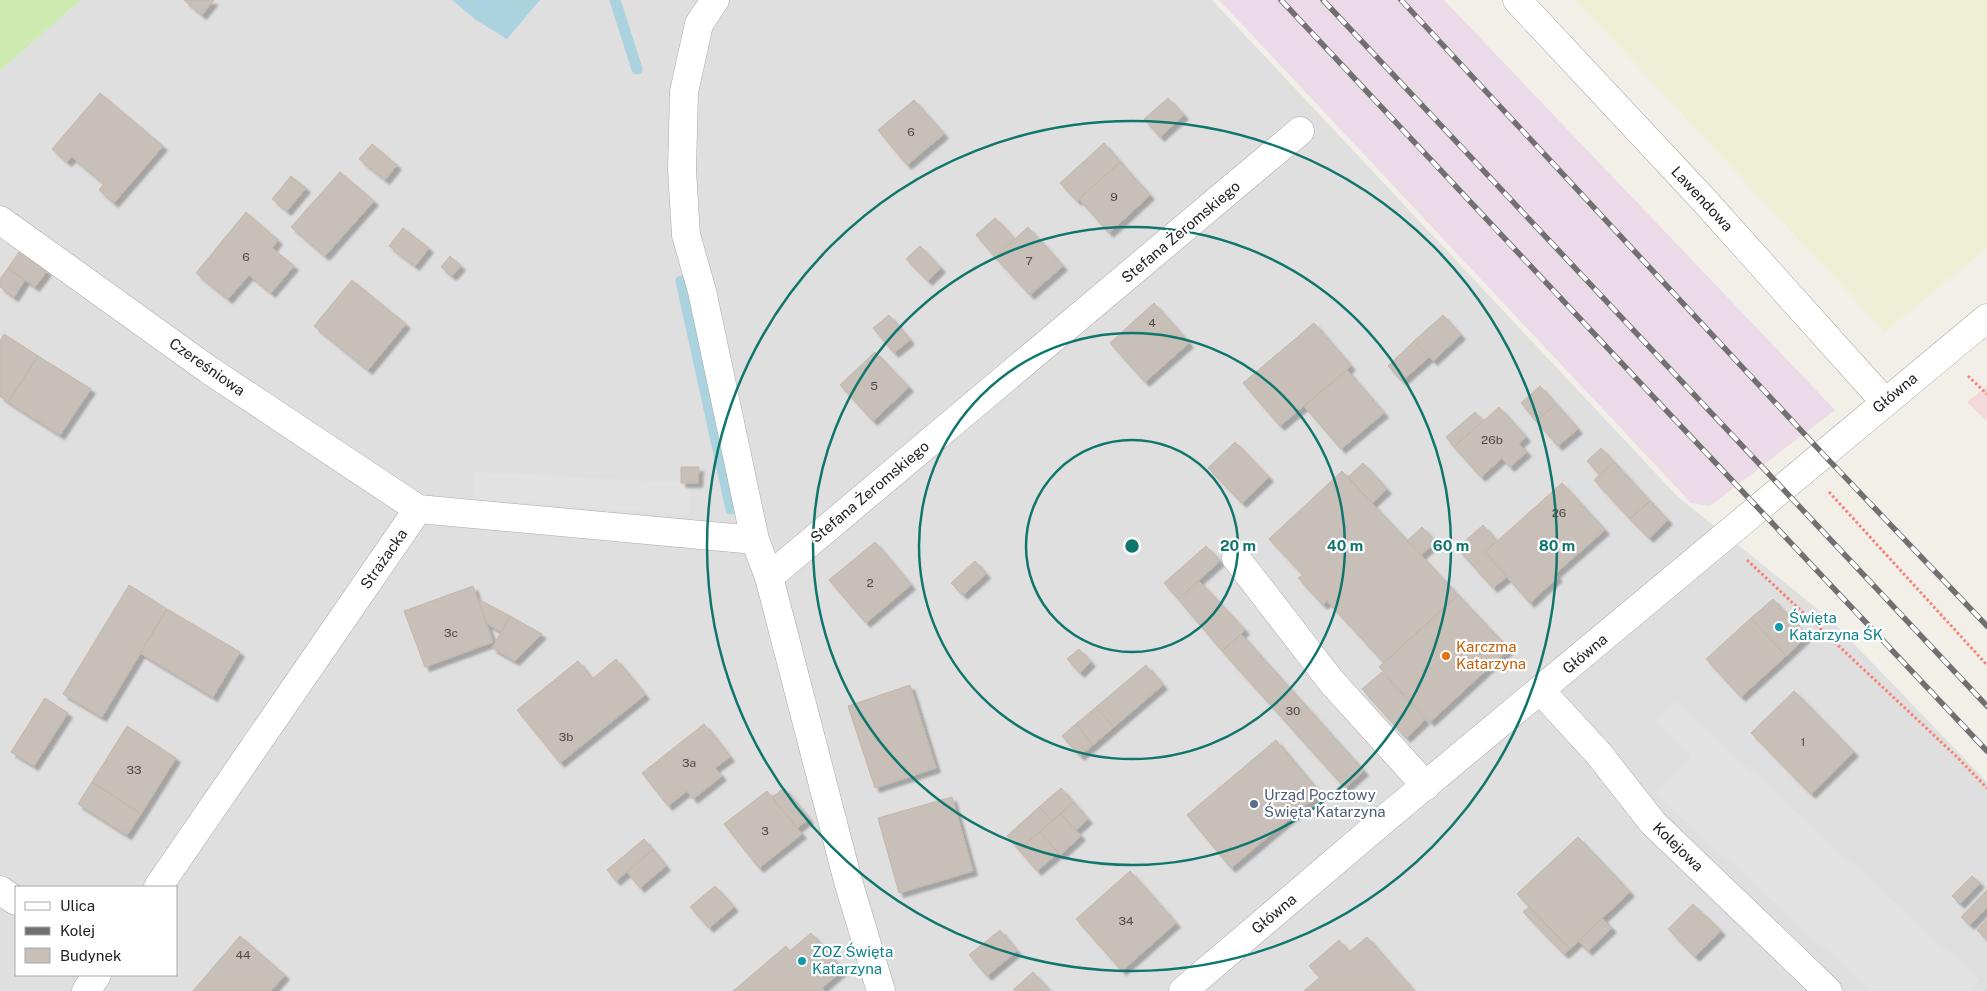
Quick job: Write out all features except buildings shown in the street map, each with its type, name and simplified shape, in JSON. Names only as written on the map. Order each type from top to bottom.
[{"type":"street","points":[[714,0],[699,24],[684,92],[682,170],[686,235],[702,291],[755,540],[769,577],[848,880],[881,991]]},
{"type":"street","name":"Lawendowa","points":[[1516,0],[1702,198],[1884,402]]},
{"type":"street","name":"Stefana Żeromskiego","points":[[769,577],[1300,131]]},
{"type":"street","name":"Czereśniowa","points":[[0,220],[209,370],[418,509]]},
{"type":"street","name":"Główna","points":[[1183,991],[1759,509],[1884,402],[1987,318]]},
{"type":"street","points":[[418,509],[755,540]]},
{"type":"street","name":"Strażacka","points":[[159,886],[418,509]]},
{"type":"street","points":[[1236,558],[1331,681],[1426,786]]},
{"type":"street","name":"Kolejowa","points":[[1541,691],[1598,753],[1653,823],[1828,991]]},
{"type":"street","points":[[0,890],[15,899]]},
{"type":"street","points":[[86,991],[97,976]]},
{"type":"path","points":[[1964,372],[1987,394]]},
{"type":"path","points":[[1824,486],[1987,666]]},
{"type":"path","points":[[1741,554],[1955,755],[1987,788]]},
{"type":"shaded area","points":[[81,0],[1212,0],[1678,497],[1830,619],[1987,782],[1987,991],[0,991],[0,71]]},
{"type":"shaded area","points":[[1219,0],[1444,0],[1835,410],[1710,506],[1691,503]]},
{"type":"shaded area","points":[[1987,386],[1987,421],[1967,402]]},
{"type":"shaded area","points":[[473,472],[689,483],[689,515],[473,499]]},
{"type":"shaded area","points":[[1675,701],[1979,980],[1970,991],[1871,991],[1656,794],[1692,756],[1655,722]]},
{"type":"green space","points":[[0,0],[81,0],[0,71]]},
{"type":"green space","points":[[1576,0],[1987,0],[1987,248],[1885,332]]},
{"type":"water","points":[[452,0],[540,0],[507,39],[476,20]]},
{"type":"waterway","points":[[615,0],[637,69]]},
{"type":"waterway","points":[[681,281],[731,509]]},
{"type":"railway","points":[[1281,0],[1987,751]]},
{"type":"railway","points":[[1323,0],[1987,706]]},
{"type":"railway","points":[[1401,0],[1823,454],[1987,626]]},
{"type":"place","name":"Święta Katarzyna ŚK","points":[[1779,627]]},
{"type":"place","name":"Karczma Katarzyna","points":[[1446,656]]},
{"type":"place","name":"Urząd Pocztowy Święta Katarzyna","points":[[1254,804]]},
{"type":"place","name":"ZOZ Święta Katarzyna","points":[[802,961]]}]
